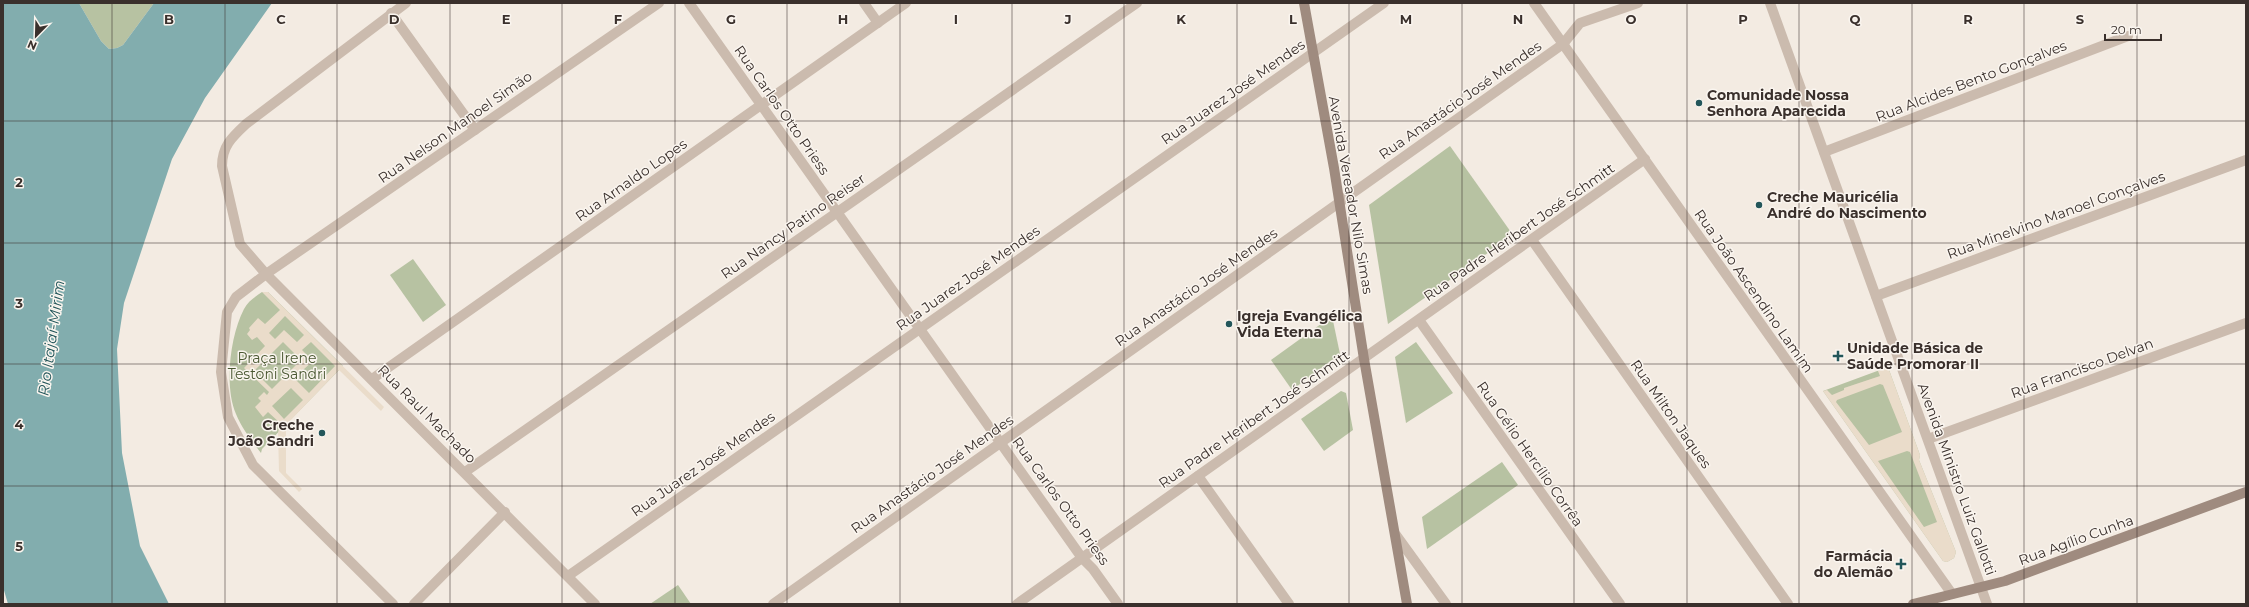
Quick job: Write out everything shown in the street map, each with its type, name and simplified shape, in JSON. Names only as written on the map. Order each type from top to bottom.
[{"type":"main road","name":"Avenida Vereador Nilo Simas","points":[[1304,3],[1407,604]]},
{"type":"main road","name":"Rua Agílio Cunha","points":[[1913,604],[2005,581],[2246,492]]},
{"type":"street","points":[[406,3],[391,13],[474,130]]},
{"type":"street","name":"Rua Nelson Manoel Simão","points":[[393,604],[253,465],[228,417],[221,372],[227,312],[236,297],[266,274],[659,3]]},
{"type":"street","name":"Rua Carlos Otto Priess","points":[[689,3],[1082,558],[1093,568],[1118,604]]},
{"type":"street","points":[[864,3],[878,23]]},
{"type":"street","name":"Rua Arnaldo Lopes","points":[[372,379],[906,3]]},
{"type":"street","name":"Rua Nancy Patino Reiser","points":[[465,472],[1137,3]]},
{"type":"street","name":"Rua Juarez José Mendes","points":[[568,576],[1384,3]]},
{"type":"street","name":"Rua João Ascendino Lamim","points":[[1534,3],[1952,594]]},
{"type":"street","name":"Rua Anastácio José Mendes","points":[[773,604],[1563,44],[1580,23],[1638,3]]},
{"type":"street","name":"Avenida Ministro Luiz Gallotti","points":[[1772,4],[1987,604]]},
{"type":"street","name":"Rua Raul Machado","points":[[391,13],[246,124],[226,144],[222,155],[222,166],[240,244],[266,274],[505,512],[595,604]]},
{"type":"street","name":"Rua Alcides Bento Gonçalves","points":[[1824,152],[2128,36]]},
{"type":"street","name":"Rua Padre Heribert José Schmitt","points":[[1017,604],[1645,159]]},
{"type":"street","name":"Rua Minelvino Manoel Gonçalves","points":[[1876,296],[2246,160]]},
{"type":"street","name":"Rua Milton Jaques","points":[[1532,240],[1788,604]]},
{"type":"street","name":"Rua Gélio Hercílio Corrêa","points":[[1419,320],[1620,604]]},
{"type":"street","name":"Rua Francisco Delvan","points":[[1928,439],[2246,323]]},
{"type":"street","points":[[1198,476],[1289,604]]},
{"type":"street","points":[[414,604],[505,512]]},
{"type":"street","points":[[1396,535],[1446,604]]},
{"type":"green space","points":[[79,3],[154,3],[123,45],[117,48],[109,49],[101,41]]},
{"type":"green space","points":[[1450,146],[1513,235],[1388,324],[1369,205]]},
{"type":"green space","points":[[413,259],[446,305],[423,322],[390,275]]},
{"type":"green space","name":"Praça Irene Testoni Sandri","points":[[262,292],[268,292],[343,366],[262,449],[261,453],[244,430],[232,403],[230,390],[230,361],[235,333],[244,309],[252,299]]},
{"type":"green space","points":[[1332,316],[1340,354],[1292,390],[1271,360]]},
{"type":"green space","points":[[1416,342],[1453,393],[1406,423],[1395,357]]},
{"type":"green space","points":[[1888,367],[1920,455],[1919,460],[1956,552],[1954,558],[1947,562],[1943,561],[1823,391]]},
{"type":"green space","points":[[1341,391],[1346,393],[1353,430],[1324,451],[1301,419]]},
{"type":"green space","points":[[1502,462],[1518,485],[1427,549],[1422,517]]},
{"type":"green space","points":[[678,585],[691,604],[650,604]]},
{"type":"shaded area","points":[[262,292],[268,292],[384,407],[381,411],[339,370],[286,425],[286,473],[302,489],[299,492],[279,471],[278,433],[280,423],[268,412],[263,417],[255,407],[261,401],[258,398],[264,392],[267,395],[269,392],[244,368],[265,346],[257,337],[252,340],[247,334],[250,330],[249,328],[258,318],[265,324],[280,310]],"holes":[[[285,316],[304,335],[297,342],[284,330],[275,339],[269,333]],[[283,342],[301,360],[272,389],[254,371]],[[311,342],[335,366],[309,393],[294,378],[313,361],[302,350]],[[291,388],[303,400],[284,419],[272,406]]]},
{"type":"shaded area","points":[[1888,367],[1920,455],[1919,460],[1956,552],[1954,558],[1947,562],[1943,561],[1823,391],[1827,390],[1832,395],[1844,390],[1844,388],[1880,376],[1878,371]],"holes":[[[1880,384],[1883,385],[1902,432],[1869,445],[1836,402],[1837,400]],[[1907,451],[1910,452],[1937,522],[1924,527],[1878,461]]]},
{"type":"water","name":"Rio Itajaí-Mirim","points":[[3,3],[79,3],[101,41],[109,49],[117,48],[123,45],[154,3],[272,3],[205,98],[172,159],[124,303],[117,349],[122,453],[140,546],[169,604],[8,604],[3,587]]},
{"type":"place","name":"Comunidade Nossa Senhora Aparecida","points":[[1699,103]]},
{"type":"place","name":"Creche Mauricélia André do Nascimento","points":[[1759,205]]},
{"type":"place","name":"Igreja Evangélica Vida Eterna","points":[[1229,324]]},
{"type":"place","name":"Unidade Básica de Saúde Promorar II","points":[[1838,356]]},
{"type":"place","name":"Creche João Sandri","points":[[322,433]]},
{"type":"place","name":"Farmácia do Alemão","points":[[1901,564]]}]
